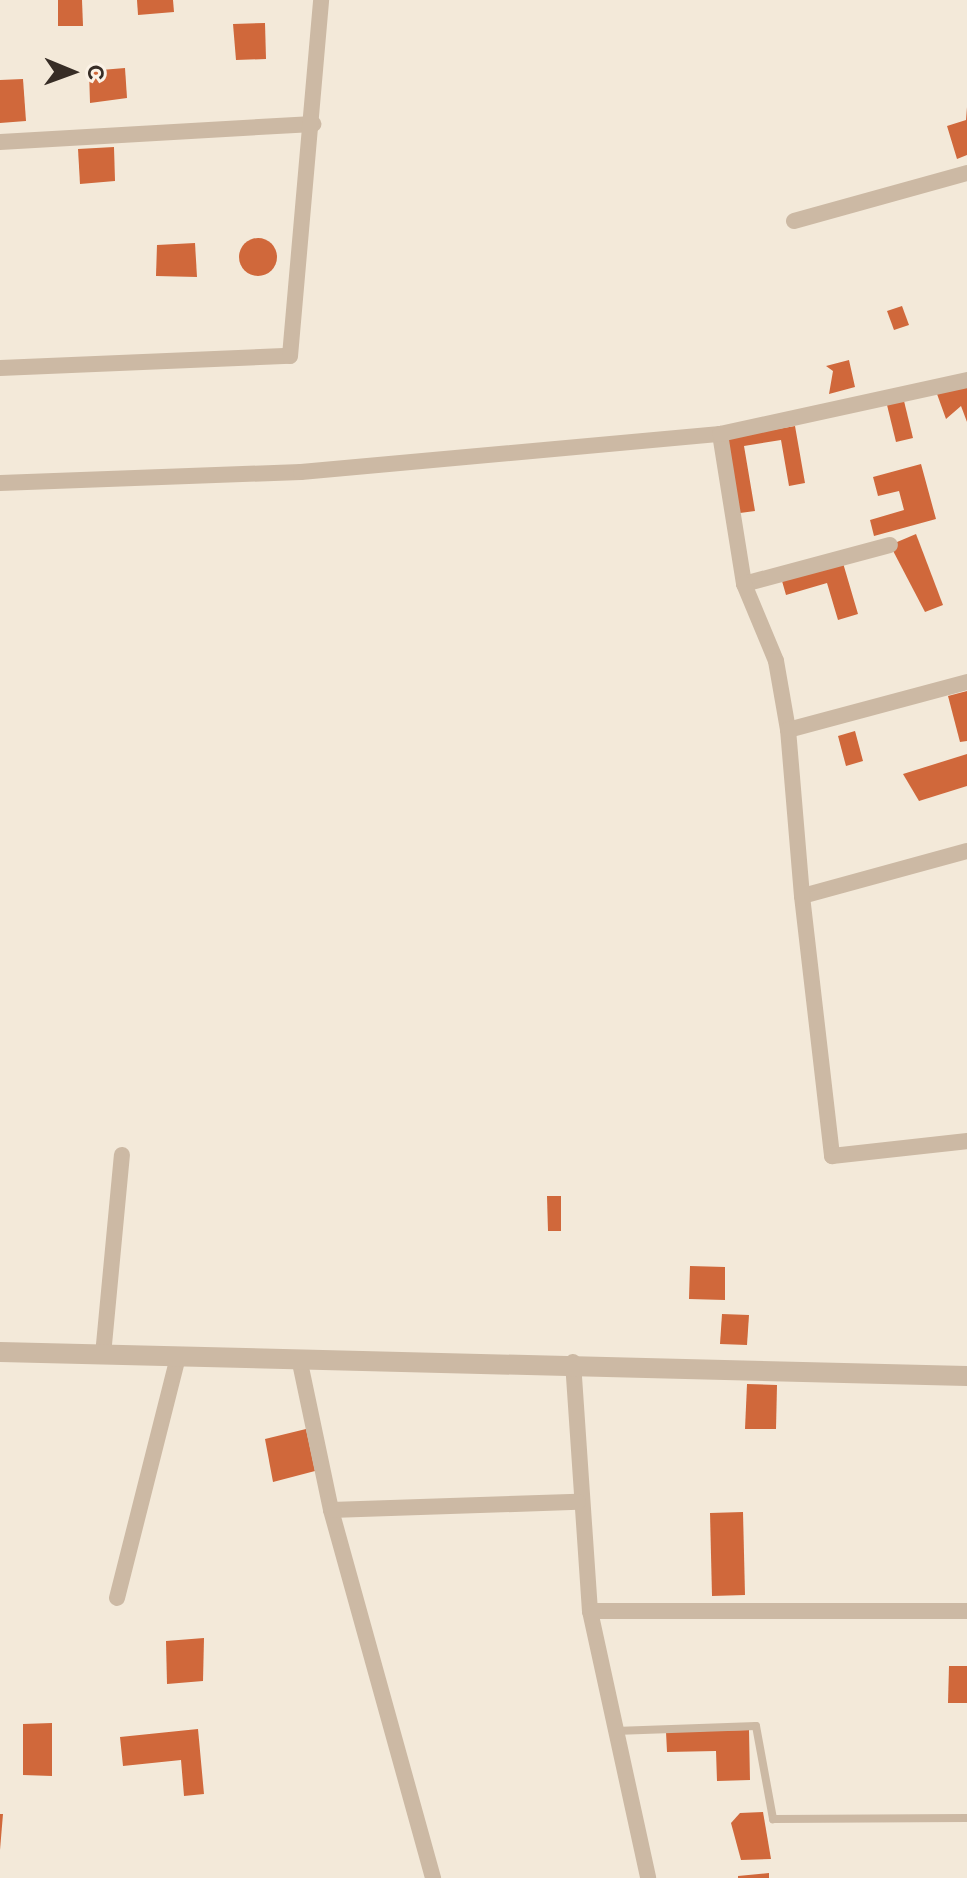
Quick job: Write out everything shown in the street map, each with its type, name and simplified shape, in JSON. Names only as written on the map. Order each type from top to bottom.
[{"type":"street","points":[[0,368],[290,356],[313,124],[321,0]]},
{"type":"street","points":[[0,142],[313,124]]},
{"type":"street","points":[[794,221],[967,173]]},
{"type":"street","points":[[0,483],[301,472],[720,434],[967,380]]},
{"type":"street","points":[[720,434],[744,584],[776,661],[788,730],[828,1151],[838,1158],[967,1141]]},
{"type":"street","points":[[744,584],[890,545]]},
{"type":"street","points":[[788,730],[967,682]]},
{"type":"street","points":[[802,896],[967,851]]},
{"type":"street","points":[[103,1355],[122,1155]]},
{"type":"street","points":[[0,1352],[573,1362],[967,1376]]},
{"type":"street","points":[[117,1598],[178,1357]]},
{"type":"street","points":[[299,1358],[331,1510],[433,1878]]},
{"type":"street","points":[[573,1362],[578,1502],[590,1611],[648,1878]]},
{"type":"street","points":[[331,1510],[578,1502]]},
{"type":"street","points":[[590,1611],[967,1611]]},
{"type":"lane","points":[[615,1731],[756,1726],[773,1819],[967,1818]]},
{"type":"building","points":[[58,0],[82,0],[83,26],[58,26]]},
{"type":"building","points":[[137,0],[173,0],[174,12],[138,15]]},
{"type":"building","points":[[265,23],[266,59],[236,60],[233,24]]},
{"type":"building","points":[[125,68],[127,98],[90,103],[89,71]]},
{"type":"building","points":[[23,79],[26,121],[0,123],[0,80]]},
{"type":"building","points":[[967,107],[967,155],[957,159],[947,126],[966,120]]},
{"type":"building","points":[[114,147],[115,181],[80,184],[78,149]]},
{"type":"building","points":[[258,238],[272,243],[277,257],[272,271],[258,276],[244,271],[239,257],[244,243]]},
{"type":"building","points":[[195,243],[197,277],[156,276],[157,245]]},
{"type":"building","points":[[902,306],[909,325],[894,330],[887,311]]},
{"type":"building","points":[[849,360],[855,387],[829,394],[833,371],[826,366]]},
{"type":"building","points":[[967,384],[967,422],[961,406],[946,419],[937,394]]},
{"type":"building","points":[[904,401],[913,438],[896,442],[887,405]]},
{"type":"building","points":[[795,426],[805,483],[789,486],[781,440],[744,446],[755,511],[740,513],[727,438]]},
{"type":"building","points":[[921,464],[936,519],[874,536],[870,520],[904,510],[899,491],[878,496],[873,477]]},
{"type":"building","points":[[916,534],[943,605],[925,612],[890,545]]},
{"type":"building","points":[[843,563],[858,614],[838,620],[827,583],[786,595],[782,581]]},
{"type":"building","points":[[967,691],[967,741],[960,742],[948,696]]},
{"type":"building","points":[[855,731],[863,761],[846,766],[838,736]]},
{"type":"building","points":[[967,754],[967,786],[919,801],[903,774]]},
{"type":"building","points":[[547,1196],[561,1196],[561,1231],[548,1231]]},
{"type":"building","points":[[690,1266],[725,1267],[725,1300],[689,1299]]},
{"type":"building","points":[[722,1314],[749,1315],[747,1345],[720,1344]]},
{"type":"building","points":[[747,1384],[777,1385],[776,1429],[745,1429]]},
{"type":"building","points":[[306,1429],[315,1471],[273,1482],[265,1439]]},
{"type":"building","points":[[743,1512],[745,1595],[712,1596],[710,1513]]},
{"type":"building","points":[[204,1638],[203,1681],[167,1684],[166,1641]]},
{"type":"building","points":[[949,1666],[967,1666],[967,1703],[948,1703]]},
{"type":"building","points":[[52,1723],[52,1776],[23,1775],[23,1724]]},
{"type":"building","points":[[198,1729],[204,1794],[184,1796],[181,1760],[123,1766],[120,1737]]},
{"type":"building","points":[[749,1730],[750,1780],[717,1781],[716,1751],[667,1752],[666,1732]]},
{"type":"building","points":[[763,1812],[771,1859],[741,1860],[731,1823],[740,1813]]},
{"type":"building","points":[[0,1814],[3,1814],[0,1850]]},
{"type":"building","points":[[769,1873],[769,1878],[738,1878],[738,1876]]}]
